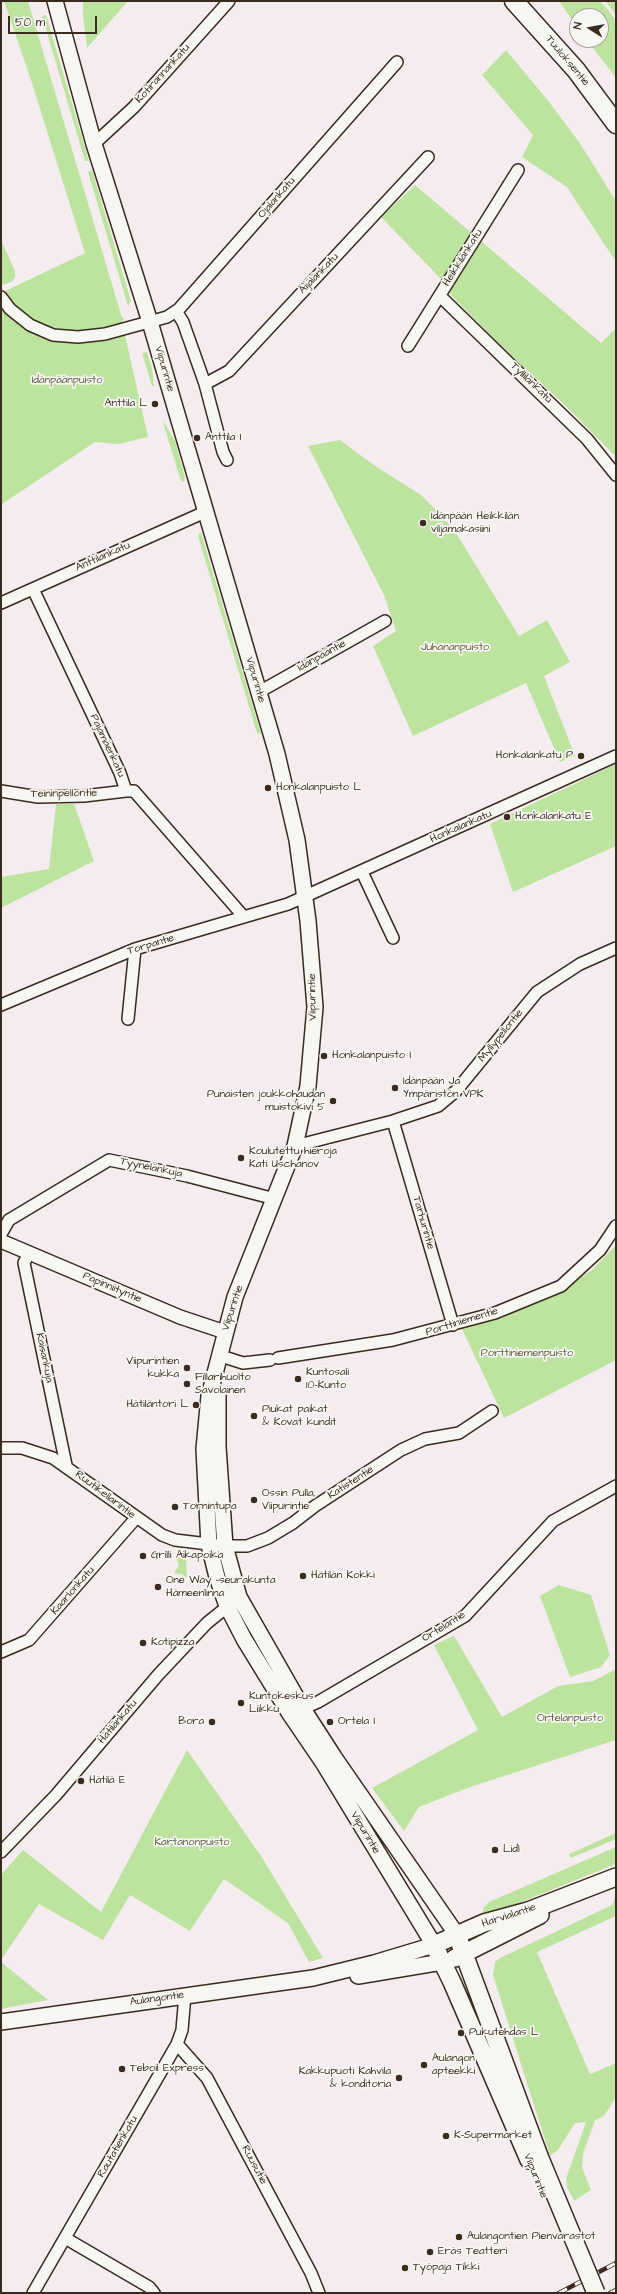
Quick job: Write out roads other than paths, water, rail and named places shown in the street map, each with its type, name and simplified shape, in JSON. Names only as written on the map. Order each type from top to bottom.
[{"type":"highway","name":"Tuuloksentie","points":[[514,1],[576,70],[616,124]]},
{"type":"main road","name":"Viipurintie","points":[[55,1],[94,144],[150,322],[259,692],[288,800],[306,896],[315,1007],[308,1086],[295,1146],[235,1297],[225,1332],[220,1361],[209,1396],[204,1450],[209,1544],[217,1577],[233,1601],[297,1712],[327,1770],[434,1945],[596,2293]]},
{"type":"main road","name":"Viipurintie","points":[[220,1361],[218,1447],[226,1546],[233,1601]]},
{"type":"main road","name":"Viipurintie","points":[[297,1712],[334,1757],[457,1935],[465,1954],[534,2158],[583,2293]]},
{"type":"main road","name":"Harvialantie","points":[[434,1945],[484,1924],[584,1890],[616,1877]]},
{"type":"main road","name":"Harvialantie","points":[[442,1962],[465,1954],[560,1905],[584,1890]]},
{"type":"main road","name":"Aulangontie","points":[[313,1978],[374,1963],[434,1945]]},
{"type":"main road","name":"Aulangontie","points":[[1,2022],[313,1978],[366,1975],[442,1962]]},
{"type":"street","name":"Kotirannankatu","points":[[94,144],[134,107],[229,1]]},
{"type":"street","name":"Ojalankatu","points":[[1,297],[10,309],[30,325],[53,335],[78,338],[105,334],[167,317],[176,311],[397,62]]},
{"type":"street","name":"Äijälänkatu","points":[[205,384],[229,370],[428,157]]},
{"type":"street","name":"Heikkilänkatu","points":[[408,346],[518,170]]},
{"type":"street","name":"Tyllilänkatu","points":[[440,296],[587,438],[616,475]]},
{"type":"street","points":[[176,311],[183,322],[205,384],[223,452],[227,460]]},
{"type":"street","name":"Anttilankatu","points":[[1,604],[206,512]]},
{"type":"street","name":"Pajamäenkatu","points":[[33,589],[120,773],[126,791],[134,791],[244,917]]},
{"type":"street","name":"Idänpääntie","points":[[259,692],[385,621]]},
{"type":"street","name":"Honkalankatu","points":[[306,896],[616,756]]},
{"type":"street","name":"Teininpellontie","points":[[1,791],[38,797],[84,796],[126,791]]},
{"type":"street","points":[[362,872],[393,938]]},
{"type":"street","name":"Torpantie","points":[[1,1005],[135,949],[288,904],[306,896]]},
{"type":"street","name":"Myllypellontie","points":[[295,1146],[393,1121],[438,1106],[456,1092],[537,992],[580,964],[616,948]]},
{"type":"street","points":[[128,1019],[135,949]]},
{"type":"street","name":"Tarhurintie","points":[[393,1121],[453,1325]]},
{"type":"street","name":"Tyynelänkuja","points":[[1,1234],[9,1220],[109,1160],[172,1172],[275,1199]]},
{"type":"street","name":"Porttiniementie","points":[[220,1361],[244,1363],[393,1340],[495,1313],[561,1286],[600,1250],[616,1226]]},
{"type":"street","name":"Papinniityntie","points":[[1,1241],[180,1317],[225,1332]]},
{"type":"street","name":"Kaisankuja","points":[[29,1253],[24,1262],[66,1465]]},
{"type":"street","name":"Katistentie","points":[[209,1544],[247,1546],[268,1538],[401,1450],[425,1439],[459,1433],[492,1411]]},
{"type":"street","name":"Ruutikellarintie","points":[[1,1448],[22,1448],[37,1451],[66,1465],[136,1518],[162,1535],[175,1540],[209,1544]]},
{"type":"street","name":"Ortelantie","points":[[297,1712],[465,1616],[553,1521],[616,1486]]},
{"type":"street","name":"Kaarlonkatu","points":[[1,1652],[29,1640],[136,1518]]},
{"type":"street","name":"Hätilänkatu","points":[[1,1852],[56,1795],[158,1675],[207,1622],[233,1601]]},
{"type":"street","name":"Rautatienkatu","points":[[33,2293],[177,2044],[182,2030],[185,1995]]},
{"type":"street","name":"Ruusutie","points":[[177,2044],[207,2078],[312,2273],[319,2293]]},
{"type":"street","points":[[65,2238],[143,2283],[154,2293]]},
{"type":"railway","points":[[559,2293],[616,2263]]},
{"type":"railway","points":[[610,2293],[616,2290]]},
{"type":"place","name":"Anttila L","points":[[155,404]]},
{"type":"place","name":"Anttila I","points":[[197,438]]},
{"type":"place","name":"Idänpään Heikkilän viljamakasiini","points":[[423,523]]},
{"type":"place","name":"Honkalankatu P","points":[[581,756]]},
{"type":"place","name":"Honkalanpuisto L","points":[[268,788]]},
{"type":"place","name":"Honkalankatu E","points":[[507,817]]},
{"type":"place","name":"Honkalanpuisto I","points":[[324,1056]]},
{"type":"place","name":"Idänpään Ja Ympäristön VPK","points":[[395,1088]]},
{"type":"place","name":"Punaisten joukkohaudan muistokivi 5","points":[[333,1101]]},
{"type":"place","name":"Koulutettu hieroja Kati Uschanov","points":[[241,1158]]},
{"type":"place","name":"Viipurintien kukka","points":[[187,1368]]},
{"type":"place","name":"Kuntosali 10-Kunto","points":[[298,1379]]},
{"type":"place","name":"Fillarihuolto Savolainen","points":[[187,1384]]},
{"type":"place","name":"Hätiläntori L","points":[[196,1405]]},
{"type":"place","name":"Piukat paikat & Kovat kundit","points":[[254,1416]]},
{"type":"place","name":"Ossin Pulla, Viipurintie","points":[[254,1500]]},
{"type":"place","name":"Tornintupa","points":[[175,1507]]},
{"type":"place","name":"Grilli Aikapoika","points":[[143,1556]]},
{"type":"place","name":"Hätilän Kokki","points":[[303,1576]]},
{"type":"place","name":"One Way -seurakunta Hämeenlinna","points":[[158,1587]]},
{"type":"place","name":"Kotipizza","points":[[143,1643]]},
{"type":"place","name":"Kuntokeskus Liikku","points":[[241,1703]]},
{"type":"place","name":"Bora","points":[[212,1722]]},
{"type":"place","name":"Ortela I","points":[[330,1722]]},
{"type":"place","name":"Hätilä E","points":[[81,1781]]},
{"type":"place","name":"Lidl","points":[[495,1850]]},
{"type":"place","name":"Pukutehdas L","points":[[461,2033]]},
{"type":"place","name":"Aulangon apteekki","points":[[424,2065]]},
{"type":"place","name":"Teboil Express","points":[[122,2069]]},
{"type":"place","name":"Kakkupuoti Kahvila & konditoria","points":[[399,2078]]},
{"type":"place","name":"K-Supermarket","points":[[446,2136]]},
{"type":"place","name":"Aulangontien Pienvarastot","points":[[459,2237]]},
{"type":"place","name":"Eräs Teatteri","points":[[430,2252]]},
{"type":"place","name":"Työpaja Tikki","points":[[405,2268]]},
{"type":"park label","name":"Idänpäänpuisto","points":[[67,381]]},
{"type":"park label","name":"Juhananpuisto","points":[[455,648]]},
{"type":"park label","name":"Porttiniemenpuisto","points":[[527,1354]]},
{"type":"park label","name":"Ortelanpuisto","points":[[570,1719]]},
{"type":"park label","name":"Kartanonpuisto","points":[[192,1843]]}]
